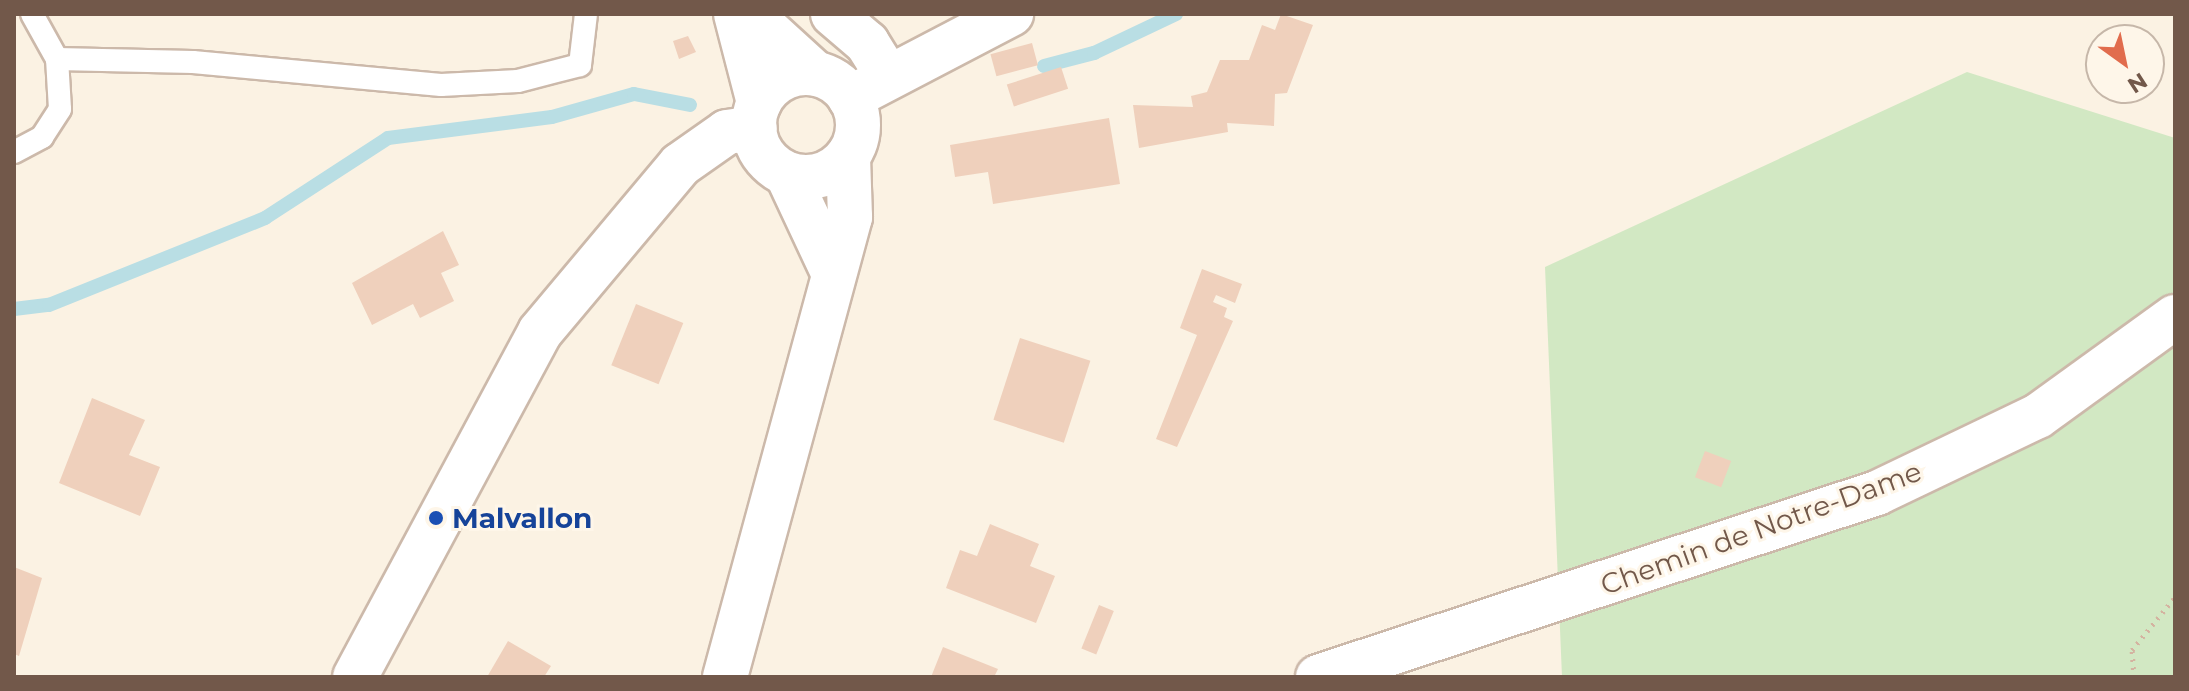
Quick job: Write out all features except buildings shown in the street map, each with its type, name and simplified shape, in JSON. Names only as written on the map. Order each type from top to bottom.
[{"type":"street","points":[[736,14],[757,116],[761,152],[787,174],[831,268]]},
{"type":"street","points":[[725,677],[831,268],[850,217],[848,156],[858,123],[833,86],[750,14]]},
{"type":"street","points":[[833,14],[867,43],[888,76]]},
{"type":"street","points":[[355,677],[540,332],[680,165],[727,132],[757,116],[782,79],[833,86],[888,76],[1011,14]]},
{"type":"street","points":[[787,174],[820,176],[848,156]]},
{"type":"street","name":"Chemin de Notre-Dame","points":[[1318,677],[1877,493],[2038,416],[2175,317]]},
{"type":"lane","points":[[14,152],[32,145],[57,118],[57,59],[32,14]]},
{"type":"lane","points":[[57,59],[193,62],[441,85],[518,81],[580,65],[586,14]]},
{"type":"path","points":[[2134,677],[2132,650],[2175,597]]},
{"type":"green space","points":[[1967,72],[2175,138],[2175,677],[1562,677],[1545,267]]},
{"type":"waterway","points":[[1044,66],[1094,53],[1176,14]]},
{"type":"waterway","points":[[14,309],[49,305],[265,218],[388,138],[552,117],[634,94],[690,105]]},
{"type":"place","name":"Malvallon","points":[[436,518]]}]
